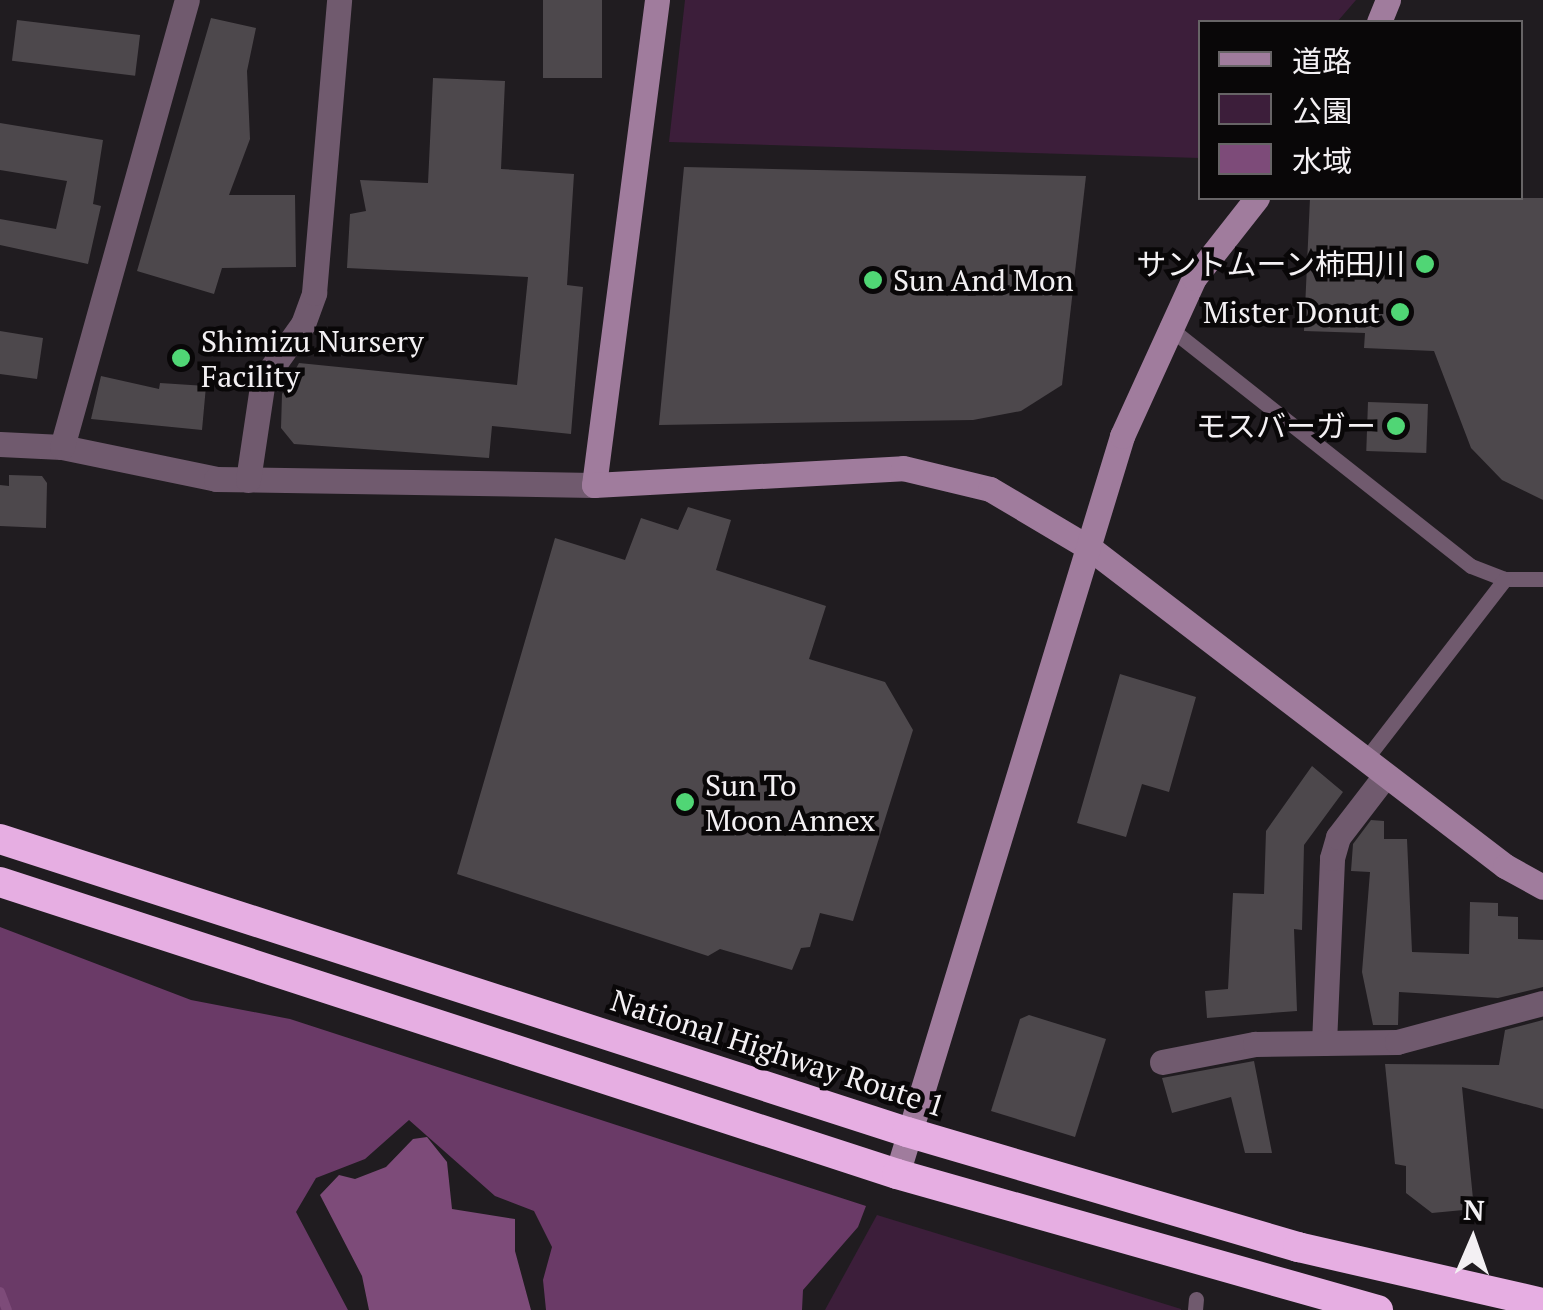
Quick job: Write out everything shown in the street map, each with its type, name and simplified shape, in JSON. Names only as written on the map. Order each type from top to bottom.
[{"type":"highway","name":"National Highway Route 1","points":[[0,839],[908,1132],[1298,1246],[1543,1303]]},
{"type":"highway","points":[[0,882],[898,1174],[1378,1310]]},
{"type":"street","points":[[62,446],[187,0]]},
{"type":"street","points":[[248,480],[263,380],[303,324],[314,293],[340,0]]},
{"type":"street","points":[[594,484],[657,0]]},
{"type":"street","points":[[898,1174],[1091,549],[1122,436],[1167,326],[1194,278],[1255,200]]},
{"type":"street","points":[[0,444],[62,446],[216,479],[594,484],[902,468],[990,490],[1091,549],[1375,768],[1543,887]]},
{"type":"street","points":[[1324,1044],[1332,858],[1338,837],[1375,768]]},
{"type":"street","points":[[1162,1062],[1232,1046],[1397,1042],[1543,1003]]},
{"type":"lane","points":[[1167,326],[1446,548],[1505,579],[1543,579]]},
{"type":"lane","points":[[1375,768],[1505,579]]},
{"type":"green space","points":[[685,0],[1356,0],[1339,20],[1198,20],[1198,158],[669,142]]},
{"type":"green space","points":[[877,1215],[1181,1309],[1181,1310],[825,1310]]},
{"type":"shaded area","points":[[0,927],[191,1000],[290,1019],[866,1206],[858,1227],[803,1290],[802,1310],[546,1310],[543,1280],[552,1247],[534,1211],[495,1196],[409,1120],[365,1159],[316,1178],[296,1212],[348,1310],[0,1310]]},
{"type":"water","points":[[427,1137],[447,1162],[452,1209],[515,1219],[515,1251],[531,1310],[369,1310],[362,1276],[320,1195],[339,1175],[355,1179],[386,1167],[413,1139]]},
{"type":"building","points":[[543,0],[602,0],[602,78],[543,78]]},
{"type":"building","points":[[211,18],[256,28],[247,71],[250,139],[229,195],[295,195],[296,267],[222,268],[214,294],[137,271]]},
{"type":"building","points":[[17,20],[140,35],[135,76],[12,61]]},
{"type":"building","points":[[433,78],[505,81],[501,169],[574,174],[567,285],[583,287],[571,434],[492,426],[489,458],[294,444],[281,428],[282,394],[299,363],[517,385],[528,277],[347,268],[350,214],[366,211],[360,180],[428,183]]},
{"type":"building","points":[[0,123],[103,140],[93,204],[101,206],[88,264],[0,245],[0,219],[56,229],[67,181],[0,170]]},
{"type":"building","name":"Sun And Mon","points":[[684,167],[1086,176],[1062,385],[1021,411],[973,420],[659,425]]},
{"type":"building","name":"サントムーン柿田川","points":[[1543,198],[1543,500],[1502,480],[1471,448],[1434,351],[1364,348],[1365,333],[1304,331],[1310,200]]},
{"type":"building","points":[[0,331],[43,338],[37,379],[0,374]]},
{"type":"building","points":[[101,376],[159,389],[160,383],[206,386],[202,430],[91,419]]},
{"type":"building","points":[[1368,402],[1428,404],[1426,453],[1366,451]]},
{"type":"building","points":[[9,475],[42,476],[47,483],[46,528],[0,526],[0,485],[9,486]]},
{"type":"building","name":"Sun To Moon Annex","points":[[688,507],[731,520],[716,570],[826,606],[809,659],[885,682],[913,730],[853,921],[820,913],[810,947],[801,948],[792,970],[720,949],[708,956],[457,874],[555,538],[625,560],[641,518],[678,530]]},
{"type":"building","points":[[1120,674],[1196,697],[1169,792],[1142,784],[1126,837],[1077,823]]},
{"type":"building","points":[[1312,766],[1343,792],[1304,845],[1302,930],[1294,929],[1297,1011],[1207,1018],[1205,991],[1228,989],[1233,893],[1264,894],[1266,831]]},
{"type":"building","points":[[1371,820],[1384,821],[1384,839],[1407,839],[1412,952],[1469,954],[1470,902],[1498,903],[1498,916],[1518,917],[1518,939],[1543,940],[1543,987],[1498,998],[1399,992],[1398,1025],[1373,1025],[1362,972],[1370,872],[1351,871],[1353,844]]},
{"type":"building","points":[[1029,1015],[1106,1039],[1075,1137],[991,1111],[1020,1019]]},
{"type":"building","points":[[1543,1020],[1543,1109],[1462,1087],[1474,1209],[1432,1213],[1406,1193],[1406,1166],[1395,1164],[1385,1064],[1499,1065],[1505,1030]]},
{"type":"building","points":[[1254,1061],[1272,1153],[1245,1153],[1231,1097],[1172,1113],[1162,1078]]},
{"type":"waterway","points":[[0,1292],[7,1310]]},
{"type":"place","name":"サントムーン柿田川","points":[[1425,264]]},
{"type":"place","name":"Sun And Mon","points":[[873,280]]},
{"type":"place","name":"Mister Donut","points":[[1400,312]]},
{"type":"place","name":"Shimizu Nursery Facility","points":[[181,358]]},
{"type":"place","name":"モスバーガー","points":[[1396,426]]},
{"type":"place","name":"Sun To Moon Annex","points":[[685,802]]}]
